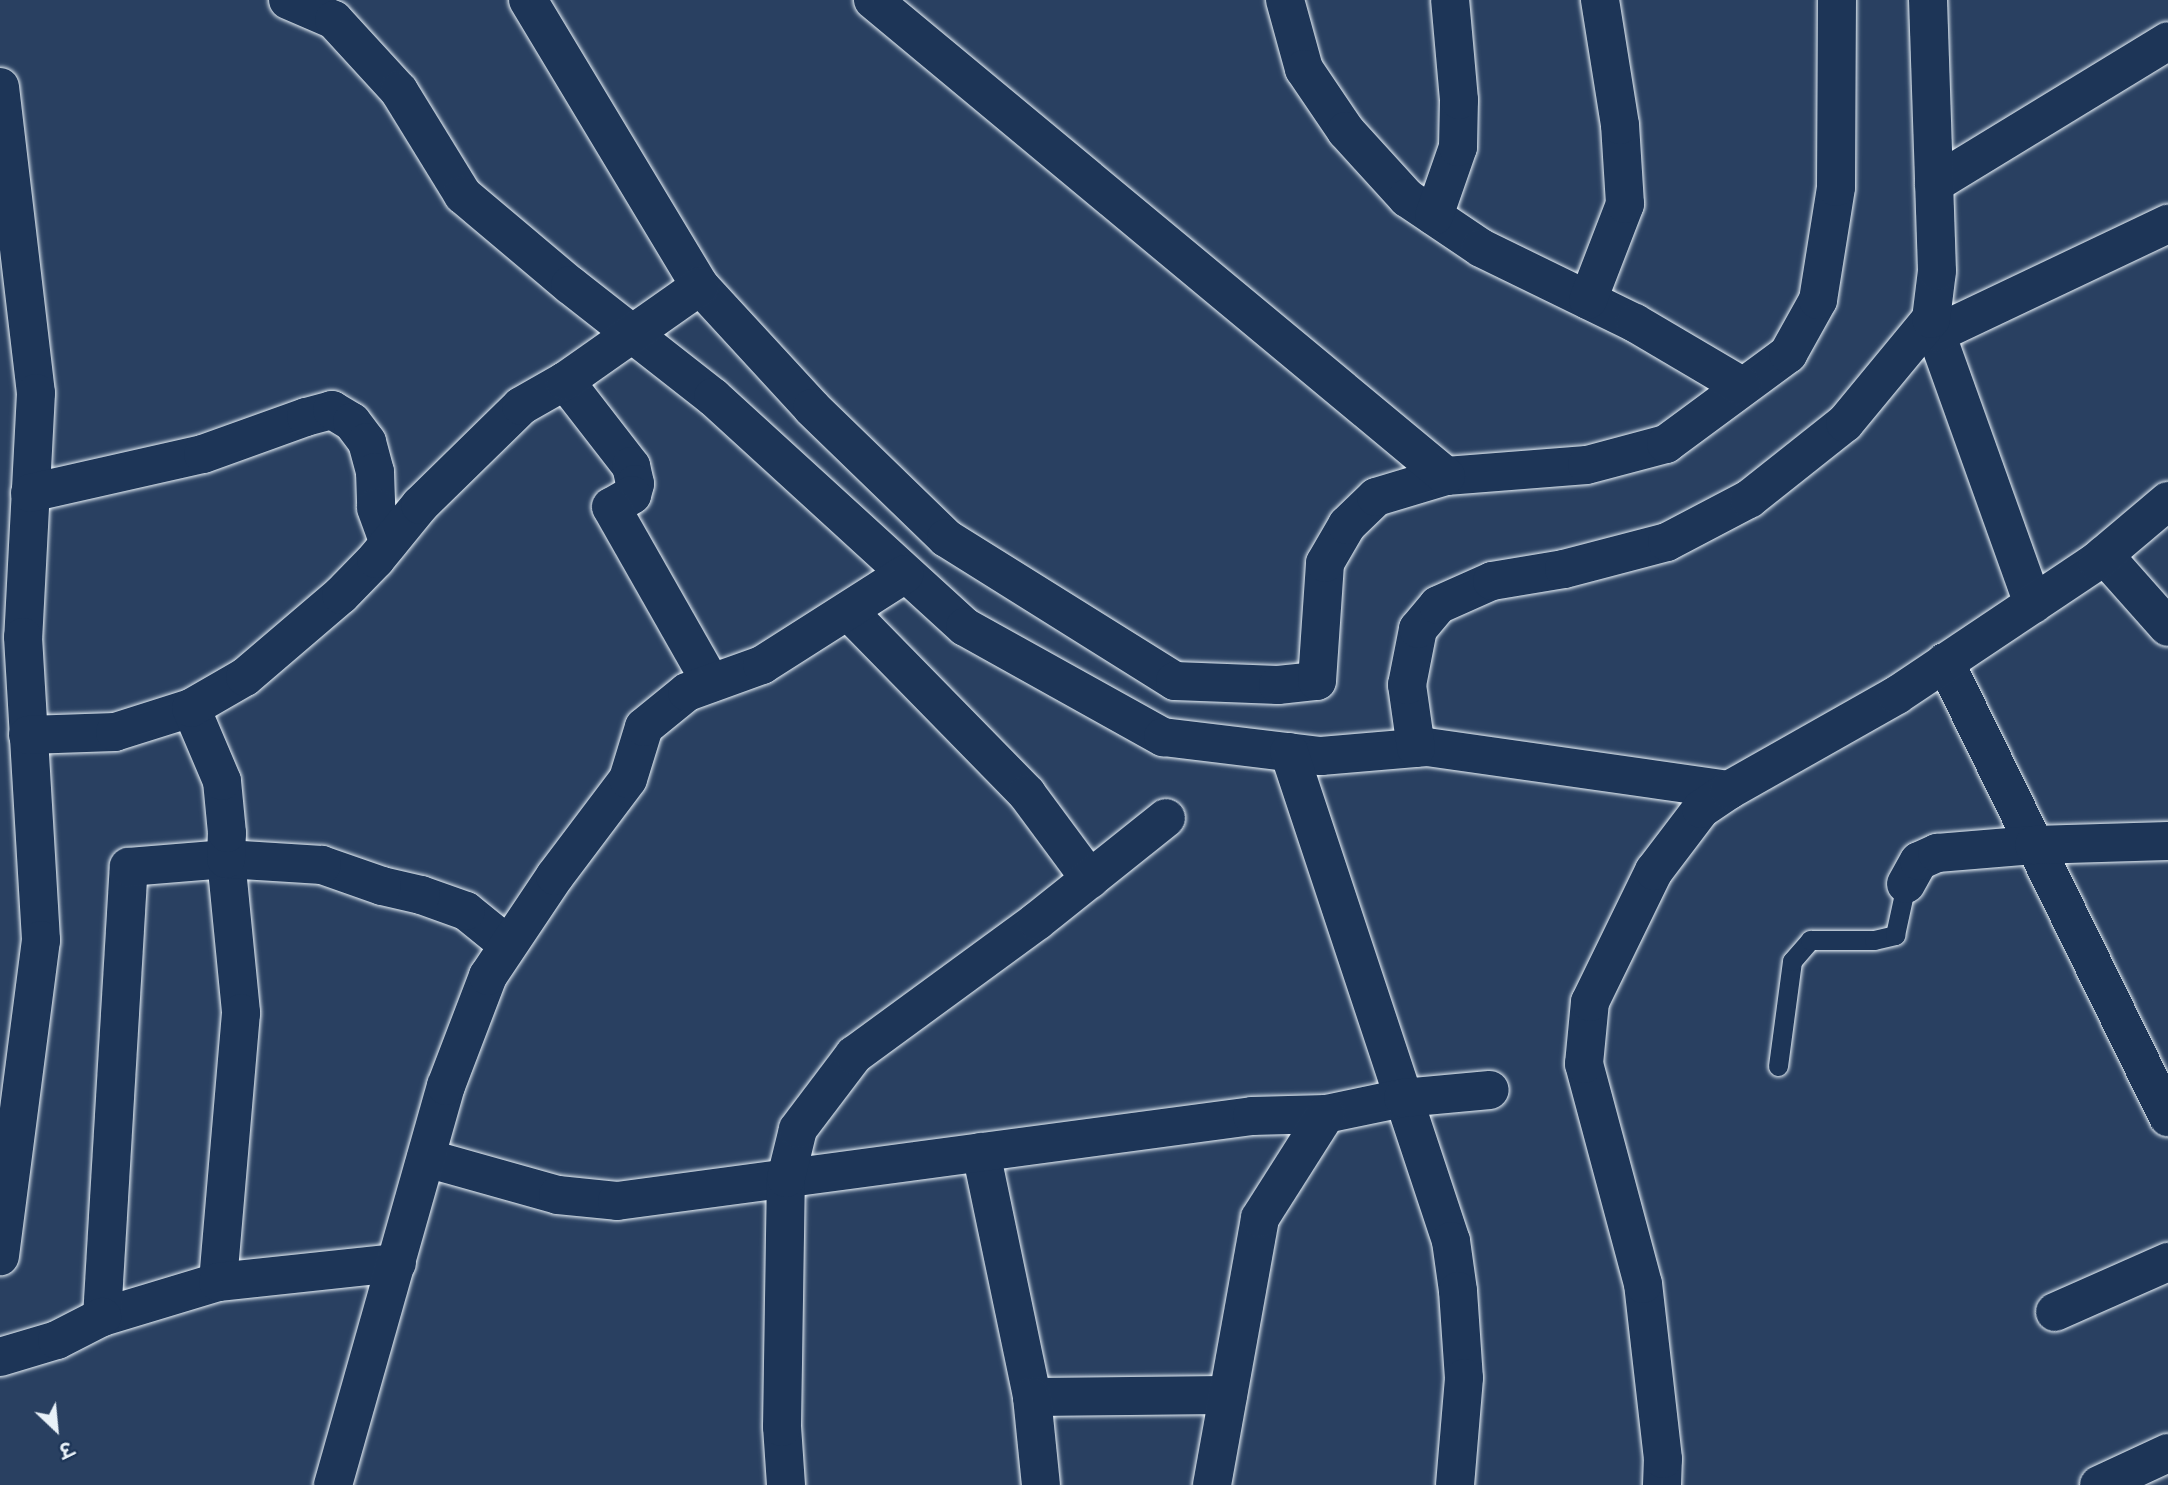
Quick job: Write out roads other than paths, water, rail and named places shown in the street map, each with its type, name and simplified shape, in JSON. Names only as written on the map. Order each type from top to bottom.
[{"type":"street","points":[[288,0],[334,20],[390,81],[463,195],[713,397],[965,627],[1163,737],[1305,754],[1410,748],[1728,790]]},
{"type":"street","points":[[528,0],[700,286],[812,408],[946,538],[1175,681],[1278,685],[1317,681],[1325,563],[1347,525],[1376,497],[1446,476],[1587,465],[1666,444],[1788,354],[1818,300],[1836,187],[1837,0]]},
{"type":"street","points":[[873,0],[1446,476]]},
{"type":"street","points":[[1285,0],[1304,69],[1346,131],[1407,198],[1480,248],[1635,323],[1742,386]]},
{"type":"street","points":[[1434,216],[1458,147],[1458,86],[1450,0]]},
{"type":"street","points":[[1588,300],[1625,204],[1620,125],[1600,0]]},
{"type":"street","points":[[1929,1],[1937,271],[1935,326],[2033,604]]},
{"type":"street","points":[[1934,184],[2168,41]]},
{"type":"street","points":[[0,87],[36,393],[23,637],[41,940],[0,1256]]},
{"type":"street","points":[[1410,748],[1407,685],[1418,629],[1438,605],[1492,581],[1564,569],[1667,542],[1749,499],[1845,423],[1935,326],[2168,224]]},
{"type":"street","points":[[28,735],[115,732],[191,708],[245,677],[341,595],[420,505],[521,406],[565,381],[634,335],[700,286]]},
{"type":"street","points":[[565,381],[631,466],[635,484],[632,495],[611,507],[711,682]]},
{"type":"street","points":[[30,493],[203,454],[306,416],[332,410],[352,422],[367,442],[374,472],[376,508],[389,543]]},
{"type":"street","points":[[1661,1485],[1663,1459],[1643,1284],[1584,1063],[1590,1002],[1654,871],[1701,809],[1728,790],[1897,695],[2104,555],[2168,501]]},
{"type":"street","points":[[333,1485],[446,1086],[488,976],[628,779],[644,727],[687,692],[762,665],[848,611],[912,580],[946,538]]},
{"type":"street","points":[[2104,555],[2168,627]]},
{"type":"street","points":[[848,611],[1027,794],[1090,878]]},
{"type":"street","points":[[1945,663],[2168,1117]]},
{"type":"street","points":[[191,708],[222,781],[227,833],[226,859],[241,1013],[218,1282]]},
{"type":"street","points":[[1305,754],[1404,1098],[1451,1241],[1458,1290],[1464,1378],[1455,1485]]},
{"type":"street","points":[[786,1485],[782,1427],[786,1178],[798,1129],[854,1055],[1166,818]]},
{"type":"street","points":[[1906,884],[1919,861],[1937,853],[2034,845],[2168,841]]},
{"type":"street","points":[[102,1317],[129,867],[226,859],[322,865],[466,911],[508,945]]},
{"type":"street","points":[[426,1158],[558,1195],[617,1201],[1252,1116],[1326,1114],[1404,1098],[1490,1090]]},
{"type":"street","points":[[1212,1485],[1261,1218],[1326,1114]]},
{"type":"street","points":[[981,1152],[1032,1397],[1041,1485]]},
{"type":"street","points":[[2054,1312],[2168,1262]]},
{"type":"street","points":[[0,1357],[57,1340],[102,1317],[218,1282],[397,1263]]},
{"type":"street","points":[[1032,1397],[1228,1395]]},
{"type":"street","points":[[2099,1485],[2168,1453]]},
{"type":"lane","points":[[1778,1066],[1792,961],[1810,940],[1874,940],[1895,935],[1906,884]]}]
